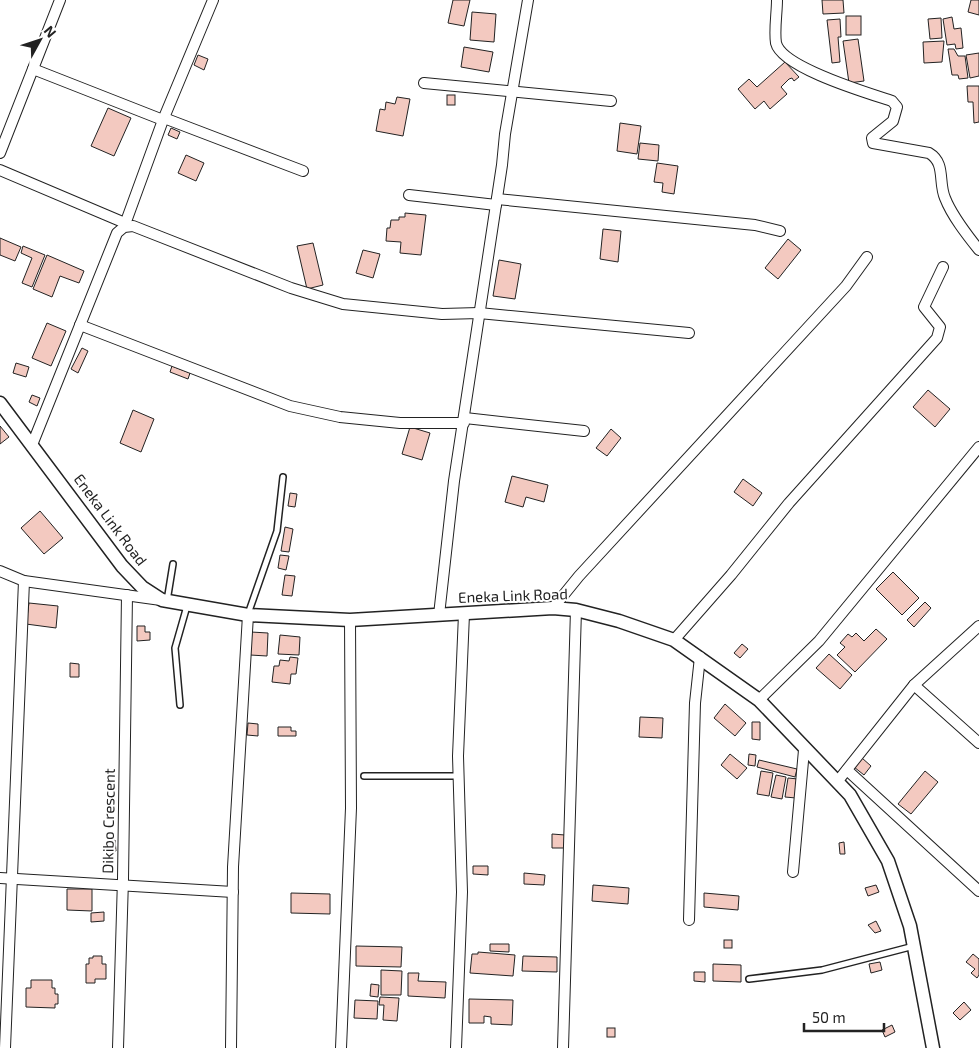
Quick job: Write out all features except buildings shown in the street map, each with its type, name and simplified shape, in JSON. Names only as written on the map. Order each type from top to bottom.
[{"type":"street","points":[[0,154],[60,0]]},
{"type":"street","points":[[32,444],[118,233],[125,225],[163,119],[213,0]]},
{"type":"street","points":[[439,615],[454,481],[512,92],[528,0]]},
{"type":"street","points":[[777,0],[776,43],[780,52],[789,59],[833,82],[892,101],[897,107],[894,117],[872,138],[873,143],[929,153],[936,157],[940,165],[945,199],[979,250]]},
{"type":"street","points":[[33,68],[304,171]]},
{"type":"street","points":[[424,83],[612,101]]},
{"type":"street","points":[[0,170],[125,225],[133,226],[292,288],[342,304],[442,314],[479,313],[689,333]]},
{"type":"street","points":[[410,195],[755,225],[780,231]]},
{"type":"street","points":[[553,608],[579,576],[846,286],[866,258]]},
{"type":"street","points":[[674,640],[732,575],[789,503],[937,338],[940,327],[924,307],[944,267]]},
{"type":"street","points":[[80,325],[290,406],[340,416],[400,423],[464,420],[584,431]]},
{"type":"street","name":"Eneka Link Road","points":[[0,403],[122,566],[142,587],[165,601],[248,615],[350,620],[553,608],[576,610],[619,621],[674,640],[700,657],[759,700],[804,750],[850,795],[888,861],[910,926],[933,1048]]},
{"type":"street","points":[[759,700],[819,641],[979,447]]},
{"type":"street","points":[[0,571],[24,581],[165,601]]},
{"type":"street","points":[[4,1048],[24,581]]},
{"type":"street","name":"Dikibo Crescent","points":[[118,1048],[123,886],[127,595]]},
{"type":"street","points":[[563,1048],[576,610]]},
{"type":"street","points":[[456,1048],[462,892],[459,776],[464,614]]},
{"type":"street","points":[[231,1048],[233,892],[248,615]]},
{"type":"street","points":[[341,1048],[351,808],[350,620]]},
{"type":"street","points":[[837,782],[914,685],[979,626]]},
{"type":"street","points":[[689,920],[695,703],[700,657]]},
{"type":"street","points":[[914,685],[979,743]]},
{"type":"street","points":[[793,872],[804,750]]},
{"type":"street","points":[[847,770],[979,891]]},
{"type":"street","points":[[0,878],[233,892]]},
{"type":"lane","points":[[248,615],[276,531],[283,477]]},
{"type":"lane","points":[[165,601],[173,564]]},
{"type":"lane","points":[[180,705],[175,648],[187,606]]},
{"type":"lane","points":[[364,776],[459,776]]},
{"type":"lane","points":[[749,979],[822,970],[914,946]]}]
